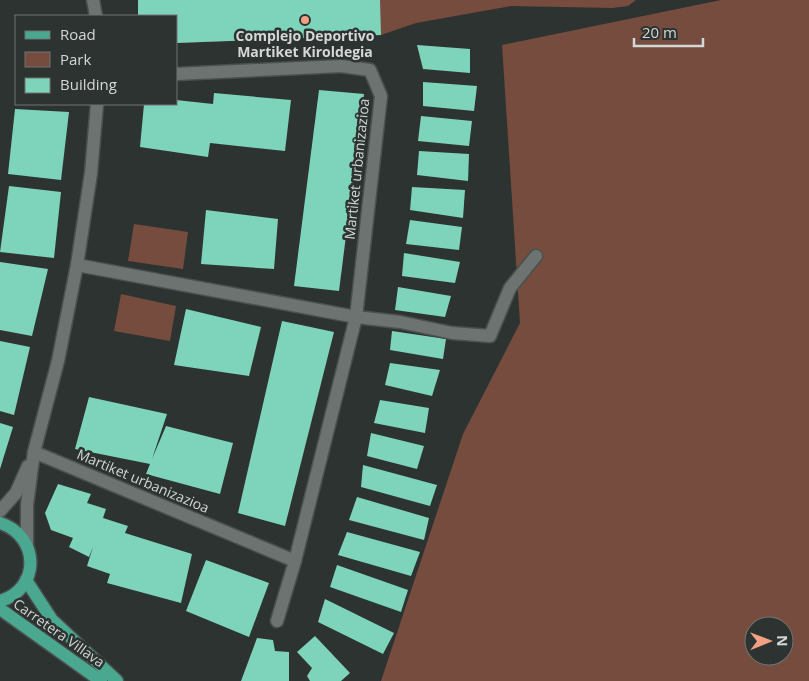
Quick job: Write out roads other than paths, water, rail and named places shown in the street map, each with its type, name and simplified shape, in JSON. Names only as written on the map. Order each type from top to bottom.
[{"type":"main road","points":[[0,523],[9,526],[20,534],[27,546]]},
{"type":"main road","name":"Carretera Villava","points":[[0,601],[12,596],[26,580],[30,569],[30,557],[27,546]]},
{"type":"main road","name":"Carretera Villava","points":[[26,580],[52,620],[117,681]]},
{"type":"main road","name":"Carretera Villava","points":[[0,609],[101,681]]},
{"type":"street","points":[[93,0],[96,15]]},
{"type":"street","name":"Martiket urbanizazioa","points":[[178,74],[341,66],[370,70],[381,96],[356,317],[295,561],[277,621]]},
{"type":"street","points":[[27,546],[26,505],[34,452],[58,361],[77,265],[91,173],[97,105]]},
{"type":"street","points":[[77,265],[356,317],[400,322],[452,333],[490,336],[510,288],[536,256]]},
{"type":"street","points":[[0,511],[16,493],[34,452]]},
{"type":"street","name":"Martiket urbanizazioa","points":[[34,452],[295,561]]},
{"type":"place","name":"Complejo Deportivo Martiket Kiroldegia","points":[[305,20]]}]
